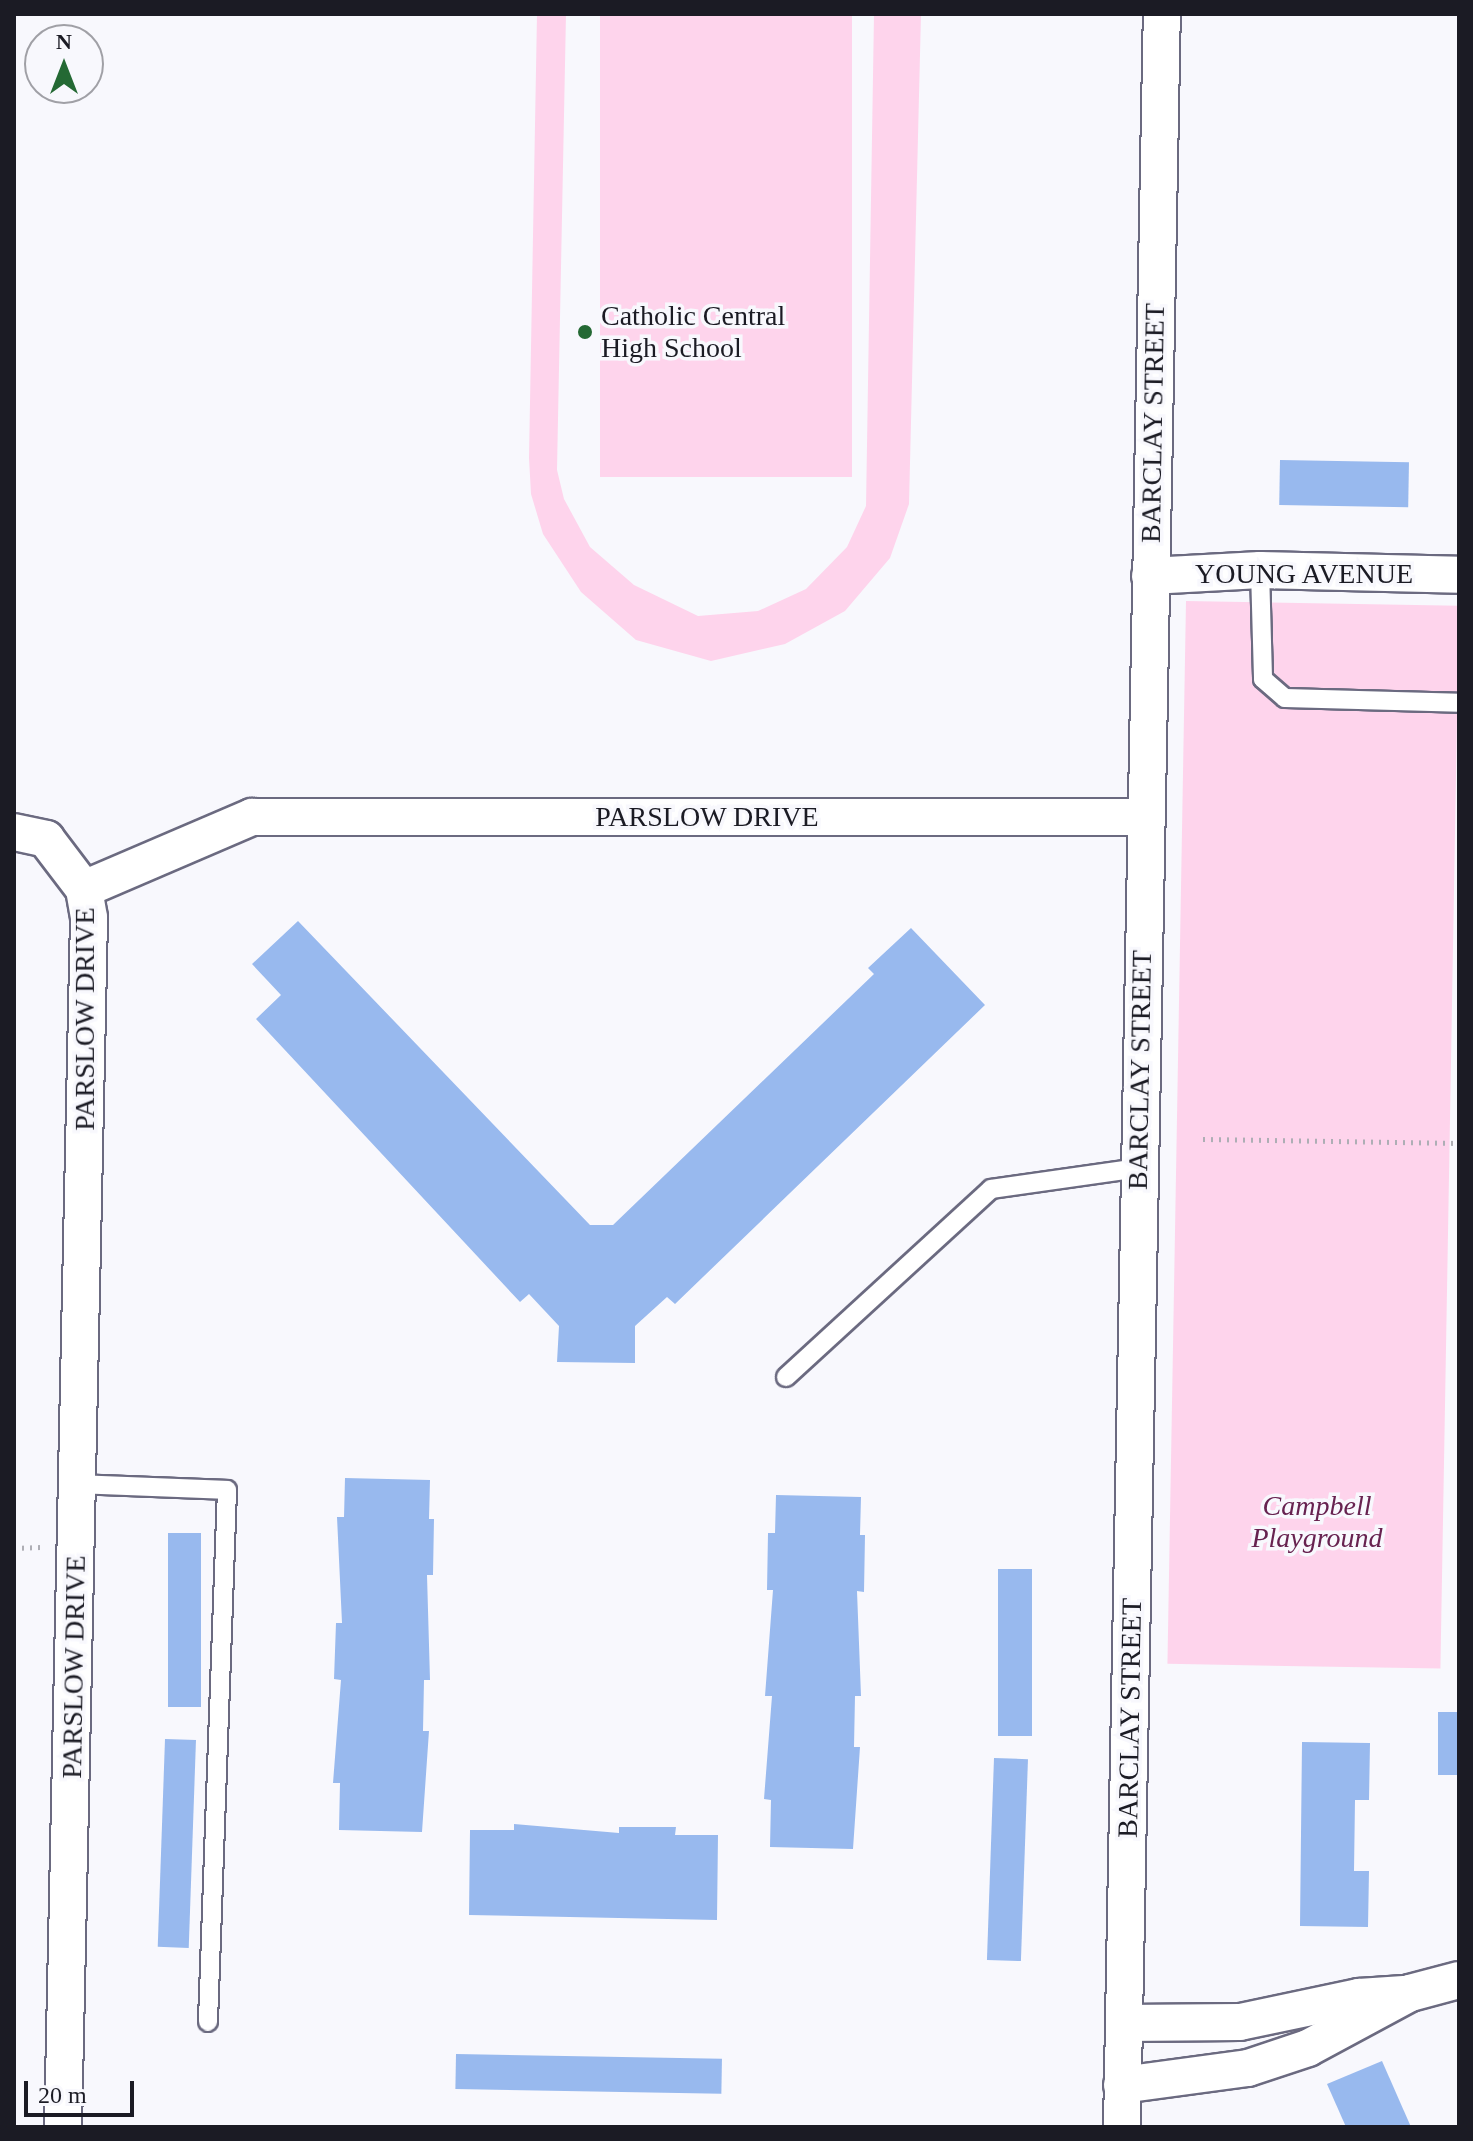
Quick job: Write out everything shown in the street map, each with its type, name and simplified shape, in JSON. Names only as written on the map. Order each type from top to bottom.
[{"type":"street","name":"BARCLAY STREET","points":[[1122,2127],[1143,817],[1162,14]]},
{"type":"street","name":"YOUNG AVENUE","points":[[1150,576],[1260,570],[1459,575]]},
{"type":"street","name":"PARSLOW DRIVE","points":[[63,2127],[89,918],[84,889],[252,817],[1143,817]]},
{"type":"street","points":[[14,832],[46,839],[84,889]]},
{"type":"street","points":[[1124,2023],[1240,2022],[1359,1997],[1410,1993],[1459,1980]]},
{"type":"street","points":[[1122,2085],[1248,2068],[1308,2048],[1410,1993]]},
{"type":"lane","points":[[1260,570],[1263,679],[1285,698],[1459,703]]},
{"type":"lane","points":[[786,1377],[991,1189],[1139,1168]]},
{"type":"lane","points":[[78,1484],[227,1490],[208,2022]]},
{"type":"path","points":[[1203,1139],[1459,1143]]},
{"type":"green space","points":[[537,14],[566,14],[557,470],[564,499],[590,547],[634,585],[698,616],[758,611],[806,589],[847,547],[866,506],[874,14],[921,14],[909,504],[890,558],[845,611],[785,644],[711,661],[636,640],[581,592],[543,534],[531,494],[529,458]]},
{"type":"green space","points":[[600,14],[852,14],[852,477],[600,477]]},
{"type":"green space","name":"Campbell Playground","points":[[1186,601],[1459,606],[1440,1669],[1167,1664]]},
{"type":"building","points":[[1280,460],[1409,462],[1408,507],[1279,505]]},
{"type":"building","points":[[298,921],[590,1225],[613,1225],[874,974],[868,968],[911,928],[985,1005],[675,1304],[667,1297],[635,1326],[635,1363],[557,1362],[559,1326],[529,1294],[520,1302],[256,1019],[281,995],[252,964]]},
{"type":"building","points":[[345,1478],[430,1480],[429,1519],[434,1519],[433,1575],[427,1575],[430,1680],[424,1680],[423,1731],[429,1731],[422,1832],[339,1830],[340,1783],[333,1783],[341,1680],[334,1679],[336,1623],[342,1623],[337,1517],[344,1517]]},
{"type":"building","points":[[776,1495],[861,1497],[860,1535],[865,1535],[864,1592],[857,1591],[861,1696],[855,1696],[854,1747],[860,1747],[853,1849],[770,1847],[771,1800],[764,1799],[772,1696],[765,1696],[773,1590],[767,1590],[768,1533],[775,1533]]},
{"type":"building","points":[[168,1533],[201,1533],[201,1707],[168,1707]]},
{"type":"building","points":[[998,1569],[1032,1569],[1032,1736],[998,1736]]},
{"type":"building","points":[[1438,1712],[1459,1712],[1459,1775],[1438,1775]]},
{"type":"building","points":[[165,1739],[196,1740],[189,1948],[158,1947]]},
{"type":"building","points":[[1302,1742],[1370,1743],[1369,1800],[1355,1800],[1354,1871],[1369,1871],[1368,1927],[1300,1926]]},
{"type":"building","points":[[994,1758],[1028,1759],[1021,1961],[987,1960]]},
{"type":"building","points":[[514,1824],[619,1833],[619,1827],[676,1827],[675,1835],[718,1835],[717,1920],[469,1915],[470,1830],[514,1830]]},
{"type":"building","points":[[456,2054],[722,2059],[721,2094],[455,2089]]},
{"type":"building","points":[[1382,2061],[1411,2127],[1346,2127],[1327,2084]]},
{"type":"place","name":"Catholic Central High School","points":[[585,332]]}]
